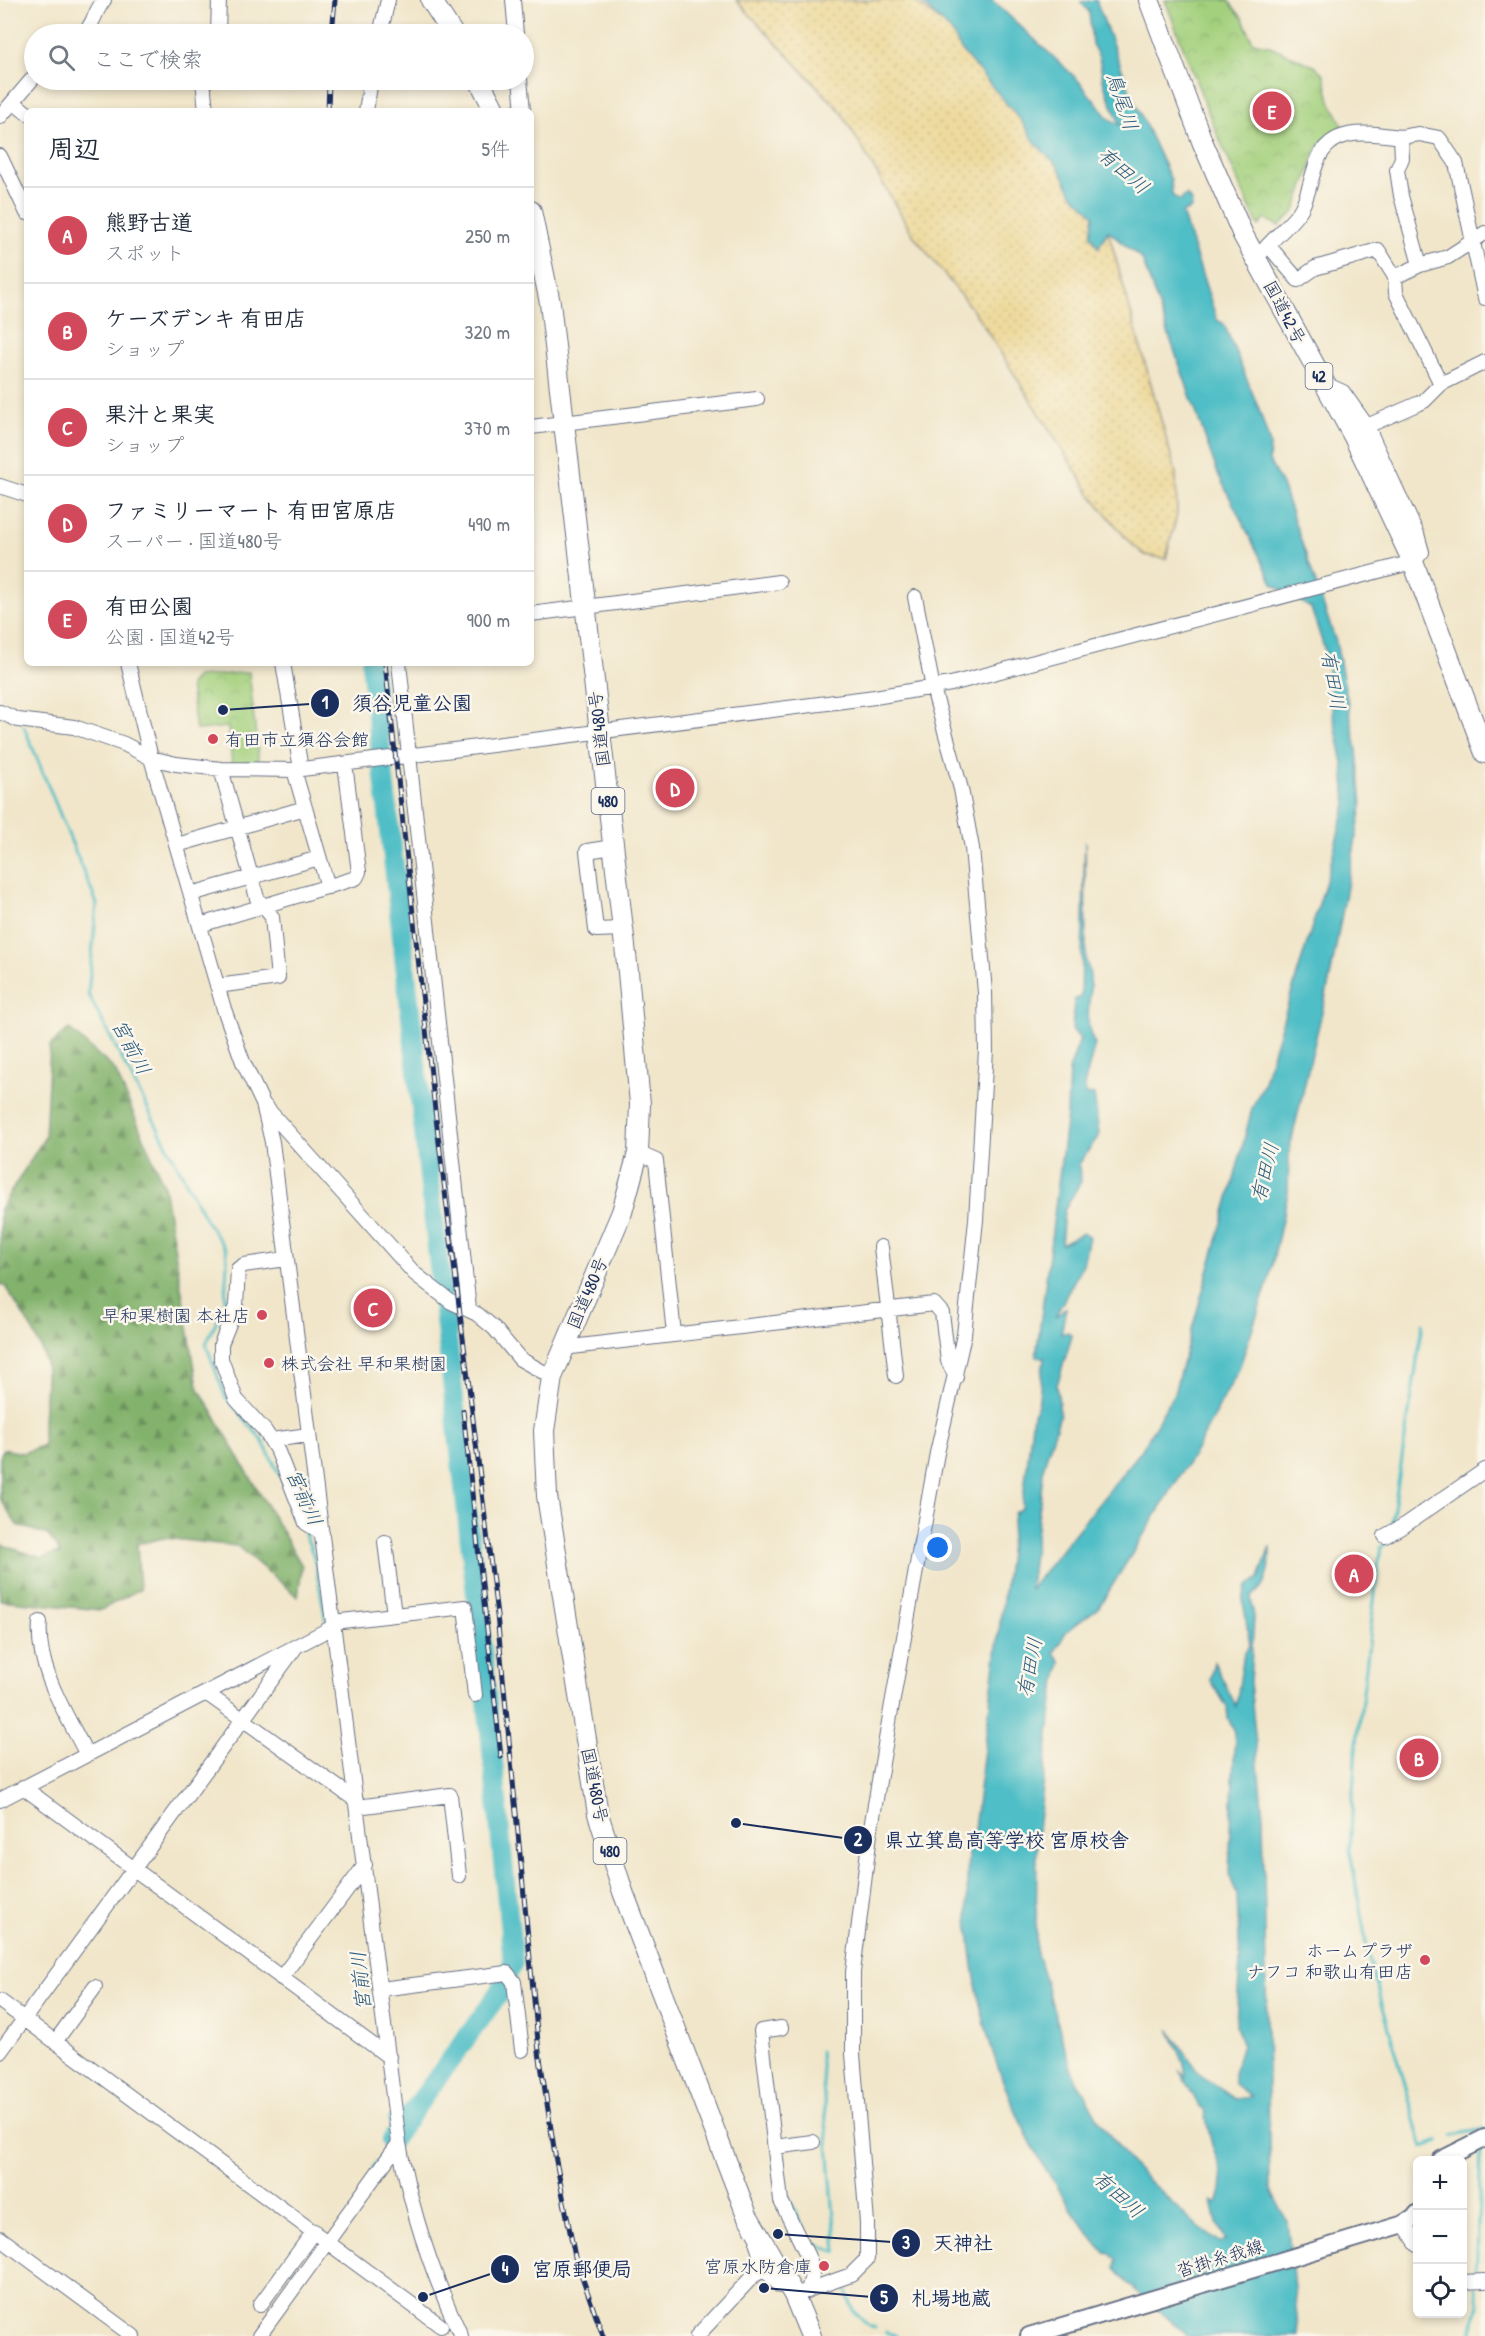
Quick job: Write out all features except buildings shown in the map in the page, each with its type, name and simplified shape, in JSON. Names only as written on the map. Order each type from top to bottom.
[{"type":"highway","points":[[431,0],[447,24]]},
{"type":"highway","name":"国道42号","points":[[1149,0],[1202,141],[1262,252],[1323,383],[1354,437],[1413,562],[1485,753]]},
{"type":"highway","points":[[484,90],[493,108]]},
{"type":"highway","name":"国道480号","points":[[534,227],[550,303],[623,929],[640,1104],[638,1153],[622,1212],[552,1377],[544,1431],[547,1496],[598,1814],[623,1892],[747,2215],[801,2293],[803,2316],[811,2336]]},
{"type":"main road","points":[[1448,2156],[1485,2138]]},
{"type":"main road","name":"沓掛糸我線","points":[[1029,2336],[1399,2225],[1413,2216]]},
{"type":"street","points":[[92,24],[94,11],[104,0]]},
{"type":"street","points":[[218,24],[219,0]]},
{"type":"street","points":[[382,24],[388,0]]},
{"type":"street","points":[[513,0],[515,24]]},
{"type":"street","points":[[0,117],[24,88]]},
{"type":"street","points":[[204,90],[206,108]]},
{"type":"street","points":[[366,108],[369,90]]},
{"type":"street","points":[[521,90],[523,108]]},
{"type":"street","points":[[12,102],[24,111]]},
{"type":"street","points":[[1441,384],[1396,293],[1395,277],[1378,250],[1316,268],[1298,280],[1262,252],[1296,217],[1302,207],[1317,160],[1335,140],[1357,131],[1401,137],[1419,134],[1439,138],[1456,163],[1479,236],[1485,298]]},
{"type":"street","points":[[1401,137],[1402,158],[1397,170],[1398,179],[1420,265]]},
{"type":"street","points":[[0,156],[24,207]]},
{"type":"street","points":[[1395,277],[1420,265],[1448,257],[1479,236]]},
{"type":"street","points":[[1367,426],[1424,401],[1441,384],[1485,362]]},
{"type":"street","points":[[0,712],[18,720],[74,727],[124,744],[151,758],[221,770],[298,769],[951,684],[1413,562],[1422,552],[1417,534],[1367,426],[1343,392],[1323,383]]},
{"type":"street","points":[[534,427],[757,399]]},
{"type":"street","points":[[0,486],[24,494]]},
{"type":"street","points":[[534,614],[778,582]]},
{"type":"street","points":[[801,2293],[851,2275],[867,2259],[867,2223],[853,2054],[854,1972],[860,1901],[887,1732],[937,1453],[964,1335],[976,1220],[983,1108],[985,992],[972,848],[961,789],[933,688],[915,597]]},
{"type":"street","points":[[129,666],[151,758],[218,986],[237,1047],[263,1104],[272,1142],[399,2143],[418,2229],[462,2336]]},
{"type":"street","points":[[283,666],[305,808],[328,887]]},
{"type":"street","points":[[399,666],[413,755],[469,1309]]},
{"type":"street","points":[[200,926],[353,880],[358,875],[345,764]]},
{"type":"street","points":[[218,986],[278,978],[272,917],[257,898],[221,770]]},
{"type":"street","points":[[177,846],[305,808]]},
{"type":"street","points":[[613,847],[587,851],[589,874],[596,930],[623,929]]},
{"type":"street","points":[[191,894],[319,858]]},
{"type":"street","points":[[263,1104],[405,1265],[437,1293],[469,1309],[494,1328],[520,1359],[552,1377]]},
{"type":"street","points":[[638,1153],[656,1161],[674,1334]]},
{"type":"street","points":[[881,1247],[890,1308],[896,1376]]},
{"type":"street","points":[[286,1259],[244,1265],[238,1269],[236,1306],[219,1350],[236,1399],[271,1440],[290,1479],[306,1522],[322,1533]]},
{"type":"street","points":[[563,1348],[890,1308],[934,1305],[940,1308],[948,1361],[956,1377]]},
{"type":"street","points":[[271,1440],[309,1435]]},
{"type":"street","points":[[1385,1536],[1406,1525],[1485,1470]]},
{"type":"street","points":[[385,1542],[394,1615]]},
{"type":"street","points":[[0,1800],[295,1648],[333,1625],[465,1607],[475,1695]]},
{"type":"street","points":[[40,1622],[39,1642],[48,1675],[87,1755]]},
{"type":"street","points":[[0,2052],[295,1648]]},
{"type":"street","points":[[206,1693],[357,1804],[450,1795],[459,1876]]},
{"type":"street","points":[[23,1788],[389,2057]]},
{"type":"street","points":[[281,1978],[365,1864]]},
{"type":"street","points":[[381,1989],[507,1974],[514,1982],[522,2050]]},
{"type":"street","points":[[55,2042],[95,1987]]},
{"type":"street","points":[[0,2001],[441,2326]]},
{"type":"street","points":[[781,2028],[761,2031],[781,2201],[812,2267],[801,2293]]},
{"type":"street","points":[[775,2147],[813,2142]]},
{"type":"street","points":[[259,2336],[399,2143]]},
{"type":"street","points":[[747,2215],[764,2269],[776,2280],[803,2316]]},
{"type":"street","points":[[1399,2225],[1413,2240]]},
{"type":"street","points":[[260,2305],[314,2231]]},
{"type":"street","points":[[0,2238],[133,2336]]},
{"type":"street","points":[[696,2336],[752,2277],[764,2269]]},
{"type":"street","points":[[1467,2282],[1485,2281]]},
{"type":"street","points":[[429,2336],[453,2318]]},
{"type":"street","points":[[108,2336],[117,2324]]},
{"type":"green space","points":[[1165,0],[1228,0],[1243,19],[1253,42],[1270,46],[1316,67],[1324,75],[1330,101],[1343,126],[1324,139],[1316,151],[1295,211],[1279,226],[1265,219],[1259,226],[1252,213],[1212,122]]},
{"type":"green space","points":[[249,672],[259,765],[232,765],[228,727],[196,730],[190,685],[197,677]]},
{"type":"green space","points":[[69,1029],[115,1070],[164,1186],[198,1387],[302,1566],[298,1597],[237,1546],[164,1538],[137,1544],[140,1589],[101,1610],[0,1600],[0,1544],[42,1558],[60,1552],[48,1535],[17,1525],[0,1498],[0,1454],[3,1449],[23,1453],[44,1445],[46,1370],[45,1360],[36,1338],[5,1286],[0,1284],[0,1209],[45,1137],[50,1045]]},
{"type":"sand","points":[[736,0],[913,0],[1010,76],[1124,222],[1108,231],[1176,473],[1177,515],[1166,559],[1145,555],[1129,542],[1091,495],[978,317],[913,235],[841,112]]},
{"type":"water","points":[[919,0],[992,0],[1077,79],[1108,118],[1120,125],[1104,85],[1099,57],[1092,44],[1089,12],[1081,2],[1096,0],[1130,91],[1171,180],[1172,195],[1180,201],[1186,195],[1192,201],[1191,208],[1182,213],[1217,320],[1224,324],[1259,409],[1270,444],[1269,461],[1282,485],[1336,642],[1357,750],[1362,806],[1330,978],[1289,1151],[1288,1193],[1269,1279],[1239,1369],[1196,1450],[1099,1607],[1066,1632],[1054,1653],[1061,1662],[1053,1699],[1037,1839],[1036,1950],[1072,2071],[1099,2121],[1134,2167],[1189,2219],[1220,2242],[1226,2241],[1217,2223],[1212,2201],[1217,2204],[1222,2182],[1205,2110],[1199,2106],[1179,2070],[1186,2076],[1184,2063],[1169,2029],[1199,2074],[1235,2099],[1251,2097],[1234,2084],[1234,2070],[1242,2044],[1236,2025],[1240,1961],[1237,1895],[1229,1874],[1235,1733],[1228,1718],[1227,1707],[1210,1679],[1214,1662],[1236,1706],[1244,1653],[1250,1646],[1243,1600],[1247,1587],[1259,1578],[1270,1547],[1264,1581],[1251,1597],[1254,1617],[1250,1683],[1263,1816],[1270,2188],[1287,2221],[1299,2336],[1186,2336],[1115,2269],[1116,2259],[1111,2254],[1105,2253],[1070,2207],[1040,2159],[1015,2109],[995,2058],[980,2005],[971,1951],[967,1895],[969,1837],[973,1837],[1014,1513],[1022,1508],[1033,1414],[1038,1405],[1044,1358],[1036,1357],[1067,1114],[1069,1070],[1080,1039],[1072,1029],[1074,1000],[1081,997],[1085,841],[1086,961],[1090,982],[1088,1014],[1091,1035],[1095,1044],[1084,1086],[1086,1095],[1094,1094],[1099,1135],[1079,1164],[1081,1181],[1064,1211],[1061,1244],[1083,1233],[1089,1236],[1083,1264],[1055,1317],[1066,1308],[1061,1334],[1068,1332],[1072,1336],[1057,1385],[1060,1415],[1044,1465],[1030,1589],[1141,1451],[1174,1393],[1252,1108],[1263,1085],[1326,881],[1346,804],[1343,763],[1333,715],[1327,657],[1311,608],[1274,585],[1218,474],[1142,259],[1108,231],[1098,248],[1091,235],[1094,215],[1072,193],[1058,166],[1037,145],[1020,119],[961,50],[951,31]]},
{"type":"waterway","points":[[371,666],[479,1621],[513,1962],[500,1992],[391,2141]]},
{"type":"waterway","name":"宮前川","points":[[24,727],[97,904],[88,994],[207,1222],[226,1250],[225,1302],[206,1344],[225,1396],[262,1440],[284,1484]]},
{"type":"waterway","points":[[1391,1528],[1423,1323]]},
{"type":"waterway","name":"宮前川","points":[[302,1526],[314,1557],[326,1621]]},
{"type":"waterway","points":[[1390,1541],[1381,1547],[1378,1568],[1355,1759],[1350,1850],[1368,1954],[1421,2141],[1423,2147],[1439,2141]]},
{"type":"waterway","points":[[820,2051],[837,2252]]},
{"type":"waterway","name":"宮前川","points":[[372,2169],[391,2141],[389,2118]]},
{"type":"waterway","points":[[1453,2135],[1485,2129]]},
{"type":"waterway","points":[[1476,2277],[1481,2147]]},
{"type":"waterway","points":[[786,2192],[809,2240],[836,2252]]},
{"type":"waterway","points":[[844,2286],[858,2316],[875,2328]]},
{"type":"waterway","points":[[1471,2336],[1478,2306],[1476,2286]]},
{"type":"waterway","points":[[885,2332],[898,2336]]},
{"type":"railway","points":[[333,24],[335,0]]},
{"type":"railway","points":[[328,108],[329,90]]},
{"type":"railway","points":[[385,666],[435,1110],[497,1615],[539,2052],[556,2161],[575,2257],[603,2336]]},
{"type":"railway","points":[[463,1411],[501,1757]]},
{"type":"place","name":"有田公園","points":[[1272,111]]},
{"type":"place","name":"須谷児童公園","points":[[223,710]]},
{"type":"place","name":"有田市立須谷会館","points":[[213,739]]},
{"type":"place","name":"ファミリーマート 有田宮原店","points":[[675,788]]},
{"type":"place","name":"果汁と果実","points":[[373,1308]]},
{"type":"place","name":"早和果樹園 本社店","points":[[262,1315]]},
{"type":"place","name":"株式会社 早和果樹園","points":[[269,1363]]},
{"type":"place","name":"熊野古道","points":[[1354,1574]]},
{"type":"place","name":"ケーズデンキ 有田店","points":[[1419,1758]]},
{"type":"place","name":"県立箕島高等学校 宮原校舎","points":[[736,1823]]},
{"type":"place","name":"ホームプラザ ナフコ 和歌山有田店","points":[[1425,1960]]},
{"type":"place","name":"天神社","points":[[778,2234]]},
{"type":"place","name":"宮原水防倉庫","points":[[824,2266]]},
{"type":"place","name":"札場地蔵","points":[[764,2288]]},
{"type":"place","name":"宮原郵便局","points":[[423,2297]]},
{"type":"water label","name":"鳥尾川","points":[[1123,101]]},
{"type":"water label","name":"有田川","points":[[1124,170]]},
{"type":"water label","name":"有田川","points":[[1334,680]]},
{"type":"water label","name":"有田川","points":[[1264,1172]]},
{"type":"water label","name":"有田川","points":[[1029,1667]]},
{"type":"water label","name":"有田川","points":[[1119,2194]]}]
